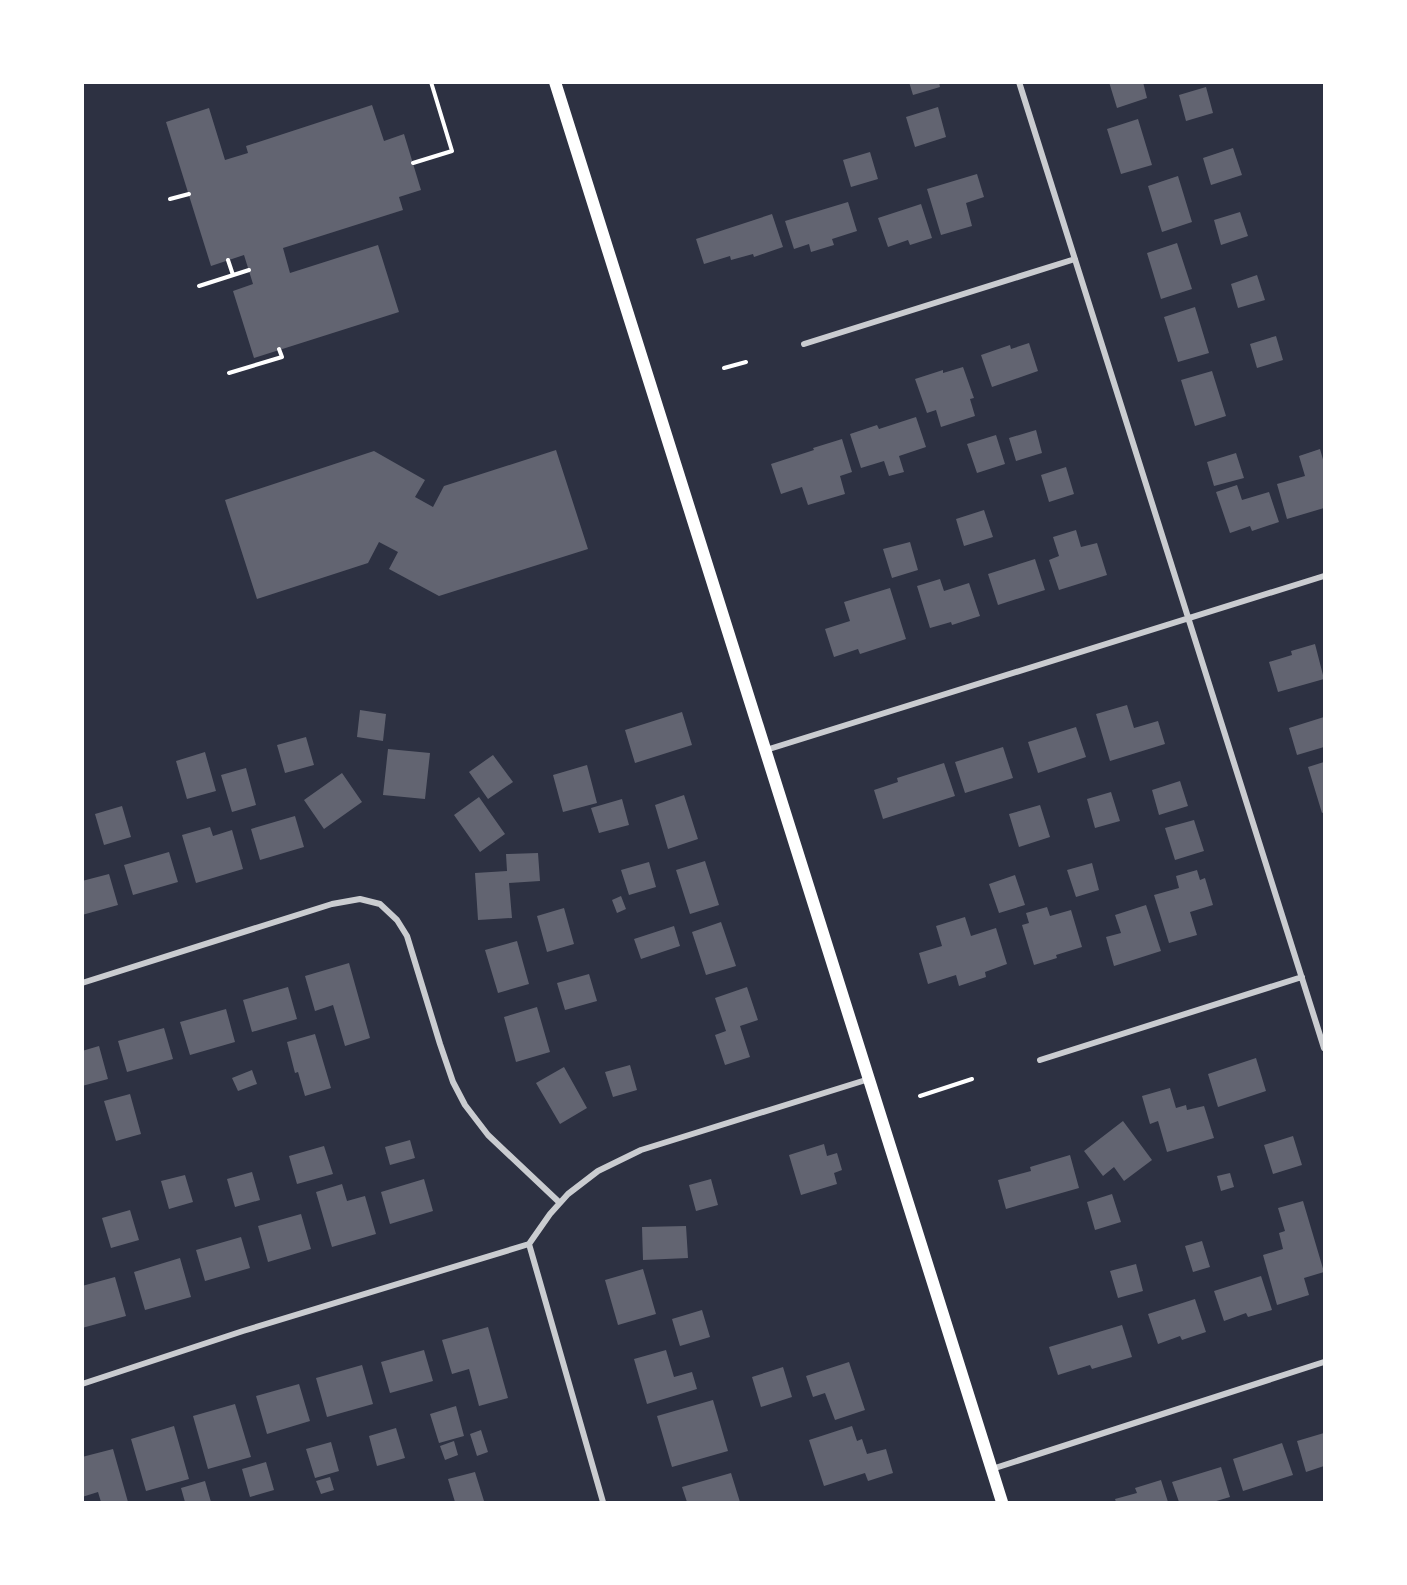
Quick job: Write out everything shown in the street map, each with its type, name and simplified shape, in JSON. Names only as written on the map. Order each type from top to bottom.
[{"type":"main road","points":[[555,82],[1002,1503]]},
{"type":"street","points":[[1019,82],[1324,1048]]},
{"type":"street","points":[[804,344],[1075,259]]},
{"type":"street","points":[[765,751],[1324,576]]},
{"type":"street","points":[[82,983],[332,904],[360,899],[380,904],[397,920],[407,936],[453,1082],[465,1105],[488,1135],[560,1203]]},
{"type":"street","points":[[1040,1060],[1302,977]]},
{"type":"street","points":[[82,1384],[243,1331],[529,1244],[550,1214],[568,1194],[598,1170],[641,1150],[868,1079]]},
{"type":"street","points":[[529,1244],[603,1503]]},
{"type":"street","points":[[991,1470],[1324,1362]]},
{"type":"path","points":[[412,163],[452,151],[431,82]]},
{"type":"path","points":[[170,200],[189,194]]},
{"type":"path","points":[[228,260],[233,275]]},
{"type":"path","points":[[199,286],[249,270]]},
{"type":"path","points":[[229,373],[282,357],[279,349]]},
{"type":"path","points":[[724,369],[746,362]]},
{"type":"path","points":[[920,1096],[972,1079]]},
{"type":"building","points":[[909,82],[939,82],[940,87],[913,95]]},
{"type":"building","points":[[1109,82],[1143,82],[1147,98],[1117,108]]},
{"type":"building","points":[[1206,87],[1213,113],[1186,121],[1179,95]]},
{"type":"building","points":[[372,105],[384,141],[404,134],[421,190],[399,197],[403,210],[283,248],[290,273],[378,245],[399,312],[254,358],[233,291],[253,284],[244,255],[211,266],[166,122],[209,108],[225,160],[248,153],[246,146]]},
{"type":"building","points":[[938,107],[946,137],[915,147],[906,117]]},
{"type":"building","points":[[1138,119],[1152,165],[1121,174],[1107,129]]},
{"type":"building","points":[[1233,148],[1242,175],[1211,185],[1203,158]]},
{"type":"building","points":[[870,152],[878,179],[851,187],[843,160]]},
{"type":"building","points":[[977,174],[984,197],[966,203],[972,226],[941,235],[927,189]]},
{"type":"building","points":[[1178,176],[1192,222],[1162,232],[1148,186]]},
{"type":"building","points":[[848,202],[857,231],[832,239],[834,245],[811,252],[809,244],[794,249],[785,221]]},
{"type":"building","points":[[921,204],[932,238],[910,245],[908,240],[888,247],[878,218]]},
{"type":"building","points":[[1240,212],[1248,236],[1221,245],[1214,220]]},
{"type":"building","points":[[772,214],[783,247],[754,257],[753,254],[731,260],[730,256],[704,264],[696,239]]},
{"type":"building","points":[[1177,243],[1192,289],[1161,299],[1147,253]]},
{"type":"building","points":[[1257,275],[1265,300],[1238,308],[1231,284]]},
{"type":"building","points":[[1195,307],[1209,353],[1178,362],[1164,317]]},
{"type":"building","points":[[1276,336],[1283,360],[1257,368],[1250,344]]},
{"type":"building","points":[[1029,343],[1038,371],[992,387],[981,355],[1010,345],[1011,349]]},
{"type":"building","points":[[963,367],[974,398],[970,399],[975,416],[941,427],[936,410],[927,413],[915,379],[943,370],[943,373]]},
{"type":"building","points":[[1212,371],[1226,416],[1195,426],[1181,380]]},
{"type":"building","points":[[916,417],[926,447],[899,456],[904,472],[889,476],[884,461],[861,468],[850,434],[877,425],[879,429]]},
{"type":"building","points":[[1036,430],[1042,453],[1016,461],[1009,438]]},
{"type":"building","points":[[996,435],[1005,464],[977,473],[967,444]]},
{"type":"building","points":[[842,439],[852,472],[840,476],[845,494],[808,505],[802,487],[781,494],[771,464]]},
{"type":"building","points":[[1320,449],[1324,463],[1324,508],[1287,519],[1277,484],[1305,476],[1299,456]]},
{"type":"building","points":[[556,450],[588,549],[439,596],[389,569],[398,552],[379,542],[368,563],[257,599],[225,500],[374,451],[425,480],[415,497],[433,507],[444,486]]},
{"type":"building","points":[[1236,453],[1244,478],[1214,486],[1207,462]]},
{"type":"building","points":[[1066,467],[1074,494],[1049,502],[1041,475]]},
{"type":"building","points":[[1237,485],[1242,500],[1269,492],[1279,522],[1252,531],[1250,526],[1230,533],[1216,492]]},
{"type":"building","points":[[984,510],[993,537],[964,546],[956,519]]},
{"type":"building","points":[[1076,530],[1081,547],[1097,543],[1107,575],[1059,590],[1049,560],[1059,556],[1053,537]]},
{"type":"building","points":[[910,542],[918,570],[892,578],[883,549]]},
{"type":"building","points":[[1035,559],[1045,590],[998,605],[988,574]]},
{"type":"building","points":[[940,579],[944,591],[969,583],[980,616],[952,625],[951,622],[930,628],[917,586]]},
{"type":"building","points":[[890,588],[906,639],[860,654],[858,649],[834,657],[825,629],[850,621],[844,602]]},
{"type":"building","points":[[1315,644],[1324,679],[1278,692],[1269,662],[1292,655],[1291,651]]},
{"type":"building","points":[[1127,705],[1134,728],[1158,721],[1165,744],[1110,761],[1096,714]]},
{"type":"building","points":[[360,710],[386,714],[383,741],[357,737]]},
{"type":"building","points":[[682,712],[692,745],[635,763],[625,730]]},
{"type":"building","points":[[1324,717],[1324,747],[1297,755],[1289,728]]},
{"type":"building","points":[[1076,727],[1086,757],[1038,773],[1028,742]]},
{"type":"building","points":[[306,737],[314,765],[285,773],[277,745]]},
{"type":"building","points":[[1003,747],[1013,778],[965,793],[955,762]]},
{"type":"building","points":[[388,749],[430,753],[425,799],[383,795]]},
{"type":"building","points":[[205,752],[216,791],[187,799],[176,761]]},
{"type":"building","points":[[493,755],[513,782],[488,799],[469,772]]},
{"type":"building","points":[[1324,762],[1324,812],[1322,813],[1308,767]]},
{"type":"building","points":[[944,763],[955,796],[883,819],[874,790],[898,782],[897,778]]},
{"type":"building","points":[[587,765],[597,803],[563,812],[553,775]]},
{"type":"building","points":[[246,768],[256,805],[232,812],[221,775]]},
{"type":"building","points":[[342,773],[362,802],[324,829],[304,800]]},
{"type":"building","points":[[1180,781],[1188,806],[1159,815],[1152,790]]},
{"type":"building","points":[[1111,792],[1120,821],[1095,828],[1087,799]]},
{"type":"building","points":[[684,795],[698,839],[668,849],[655,805]]},
{"type":"building","points":[[479,797],[505,834],[480,852],[454,815]]},
{"type":"building","points":[[622,799],[629,825],[599,833],[591,808]]},
{"type":"building","points":[[1040,805],[1050,837],[1019,847],[1009,814]]},
{"type":"building","points":[[122,806],[131,837],[104,845],[95,814]]},
{"type":"building","points":[[295,816],[304,847],[260,860],[251,829]]},
{"type":"building","points":[[1194,820],[1204,851],[1175,860],[1165,828]]},
{"type":"building","points":[[210,827],[213,836],[232,830],[243,869],[196,883],[182,835]]},
{"type":"building","points":[[169,852],[178,882],[133,895],[124,865]]},
{"type":"building","points":[[538,853],[540,881],[509,883],[512,918],[478,920],[475,873],[507,871],[506,854]]},
{"type":"building","points":[[705,861],[719,905],[690,914],[676,870]]},
{"type":"building","points":[[649,862],[656,887],[629,895],[621,870]]},
{"type":"building","points":[[1092,863],[1099,890],[1076,897],[1067,870]]},
{"type":"building","points":[[1197,870],[1200,880],[1205,878],[1213,905],[1190,912],[1197,935],[1169,943],[1154,895],[1179,888],[1176,876]]},
{"type":"building","points":[[109,874],[118,905],[82,915],[82,881]]},
{"type":"building","points":[[1015,875],[1025,905],[999,913],[989,884]]},
{"type":"building","points":[[621,896],[626,909],[617,913],[612,900]]},
{"type":"building","points":[[1146,905],[1161,951],[1114,966],[1106,937],[1121,933],[1115,915]]},
{"type":"building","points":[[1047,907],[1050,916],[1071,910],[1082,947],[1034,965],[1022,925],[1029,923],[1026,913]]},
{"type":"building","points":[[564,908],[574,944],[547,952],[537,916]]},
{"type":"building","points":[[965,917],[971,936],[996,928],[1007,964],[985,972],[986,977],[959,986],[956,975],[928,984],[919,953],[942,946],[936,926]]},
{"type":"building","points":[[721,922],[736,966],[706,975],[692,932]]},
{"type":"building","points":[[674,926],[680,946],[641,959],[634,939]]},
{"type":"building","points":[[517,941],[529,984],[498,993],[485,950]]},
{"type":"building","points":[[349,963],[370,1038],[345,1046],[333,1005],[315,1011],[305,976]]},
{"type":"building","points":[[589,974],[597,1001],[565,1010],[557,983]]},
{"type":"building","points":[[288,987],[297,1019],[252,1032],[243,1000]]},
{"type":"building","points":[[747,987],[758,1020],[740,1026],[750,1057],[725,1065],[715,1035],[726,1031],[715,998]]},
{"type":"building","points":[[537,1007],[550,1052],[516,1062],[504,1017]]},
{"type":"building","points":[[226,1009],[235,1042],[190,1055],[180,1022]]},
{"type":"building","points":[[164,1028],[173,1059],[127,1072],[118,1041]]},
{"type":"building","points":[[315,1034],[331,1088],[305,1096],[298,1072],[295,1073],[287,1042]]},
{"type":"building","points":[[99,1046],[108,1079],[82,1086],[82,1051]]},
{"type":"building","points":[[1256,1058],[1266,1091],[1218,1107],[1208,1074]]},
{"type":"building","points":[[630,1065],[637,1090],[613,1097],[605,1072]]},
{"type":"building","points":[[564,1067],[587,1108],[560,1124],[536,1083]]},
{"type":"building","points":[[252,1070],[257,1084],[238,1091],[232,1078]]},
{"type":"building","points":[[1170,1088],[1176,1108],[1186,1105],[1187,1110],[1204,1106],[1214,1138],[1167,1152],[1158,1121],[1150,1124],[1142,1096]]},
{"type":"building","points":[[130,1094],[141,1134],[116,1141],[104,1101]]},
{"type":"building","points":[[1123,1121],[1152,1160],[1124,1181],[1114,1167],[1103,1176],[1084,1151]]},
{"type":"building","points":[[1293,1136],[1302,1165],[1273,1174],[1264,1145]]},
{"type":"building","points":[[410,1140],[415,1158],[390,1165],[385,1147]]},
{"type":"building","points":[[824,1144],[827,1156],[837,1153],[842,1170],[834,1173],[837,1184],[801,1195],[789,1155]]},
{"type":"building","points":[[324,1146],[333,1174],[297,1184],[289,1156]]},
{"type":"building","points":[[1070,1155],[1079,1188],[1006,1209],[998,1180],[1031,1171],[1030,1167]]},
{"type":"building","points":[[252,1172],[260,1200],[235,1207],[227,1179]]},
{"type":"building","points":[[1230,1173],[1234,1187],[1221,1191],[1217,1176]]},
{"type":"building","points":[[185,1175],[193,1202],[169,1209],[161,1181]]},
{"type":"building","points":[[424,1179],[433,1211],[390,1224],[381,1192]]},
{"type":"building","points":[[711,1179],[718,1205],[696,1211],[689,1185]]},
{"type":"building","points":[[342,1184],[347,1201],[365,1196],[376,1234],[332,1247],[316,1192]]},
{"type":"building","points":[[1112,1194],[1121,1222],[1095,1230],[1087,1202]]},
{"type":"building","points":[[1303,1201],[1324,1272],[1304,1278],[1309,1295],[1277,1305],[1263,1255],[1283,1249],[1279,1233],[1285,1231],[1278,1208]]},
{"type":"building","points":[[130,1210],[139,1240],[111,1248],[102,1218]]},
{"type":"building","points":[[301,1214],[311,1249],[268,1262],[258,1226]]},
{"type":"building","points":[[686,1226],[688,1258],[643,1260],[642,1227]]},
{"type":"building","points":[[241,1237],[250,1268],[205,1281],[196,1250]]},
{"type":"building","points":[[1202,1241],[1210,1267],[1193,1272],[1185,1246]]},
{"type":"building","points":[[180,1258],[191,1297],[145,1310],[134,1272]]},
{"type":"building","points":[[1136,1264],[1143,1291],[1118,1298],[1110,1271]]},
{"type":"building","points":[[643,1269],[656,1314],[618,1325],[605,1280]]},
{"type":"building","points":[[1261,1276],[1272,1310],[1248,1317],[1246,1313],[1224,1321],[1214,1291]]},
{"type":"building","points":[[115,1277],[126,1316],[82,1328],[82,1286]]},
{"type":"building","points":[[1195,1299],[1206,1332],[1182,1340],[1180,1336],[1158,1344],[1148,1314]]},
{"type":"building","points":[[702,1310],[710,1337],[680,1346],[672,1319]]},
{"type":"building","points":[[1122,1325],[1132,1357],[1092,1369],[1090,1365],[1058,1375],[1049,1347]]},
{"type":"building","points":[[488,1327],[508,1398],[479,1406],[469,1369],[452,1374],[442,1340]]},
{"type":"building","points":[[424,1350],[433,1381],[390,1393],[381,1362]]},
{"type":"building","points":[[666,1350],[674,1377],[692,1372],[697,1389],[647,1404],[634,1359]]},
{"type":"building","points":[[849,1362],[865,1410],[835,1420],[825,1393],[813,1397],[806,1376]]},
{"type":"building","points":[[362,1365],[373,1404],[327,1417],[316,1378]]},
{"type":"building","points":[[783,1367],[792,1397],[761,1407],[752,1377]]},
{"type":"building","points":[[299,1384],[310,1421],[267,1434],[256,1396]]},
{"type":"building","points":[[713,1400],[728,1451],[672,1467],[657,1416]]},
{"type":"building","points":[[235,1404],[251,1457],[208,1469],[193,1416]]},
{"type":"building","points":[[456,1406],[464,1436],[439,1443],[430,1414]]},
{"type":"building","points":[[174,1426],[189,1479],[146,1491],[131,1439]]},
{"type":"building","points":[[852,1426],[857,1441],[862,1439],[867,1454],[886,1449],[893,1473],[868,1481],[865,1473],[824,1486],[809,1440]]},
{"type":"building","points":[[396,1428],[405,1458],[377,1466],[369,1436]]},
{"type":"building","points":[[481,1430],[488,1452],[477,1456],[470,1434]]},
{"type":"building","points":[[1324,1433],[1324,1466],[1306,1472],[1297,1441]]},
{"type":"building","points":[[454,1441],[458,1455],[445,1460],[440,1446]]},
{"type":"building","points":[[331,1442],[339,1471],[315,1478],[306,1449]]},
{"type":"building","points":[[1282,1443],[1293,1475],[1243,1491],[1233,1459]]},
{"type":"building","points":[[113,1449],[128,1502],[101,1502],[98,1492],[82,1497],[82,1457]]},
{"type":"building","points":[[266,1462],[274,1490],[250,1497],[242,1469]]},
{"type":"building","points":[[1221,1467],[1230,1497],[1213,1502],[1179,1502],[1172,1482]]},
{"type":"building","points":[[475,1472],[484,1501],[455,1502],[448,1479]]},
{"type":"building","points":[[731,1473],[740,1502],[687,1502],[682,1487]]},
{"type":"building","points":[[330,1477],[334,1490],[321,1494],[316,1481]]},
{"type":"building","points":[[1161,1480],[1168,1502],[1116,1502],[1115,1499],[1137,1493],[1135,1488]]},
{"type":"building","points":[[205,1481],[211,1502],[185,1502],[181,1488]]}]
